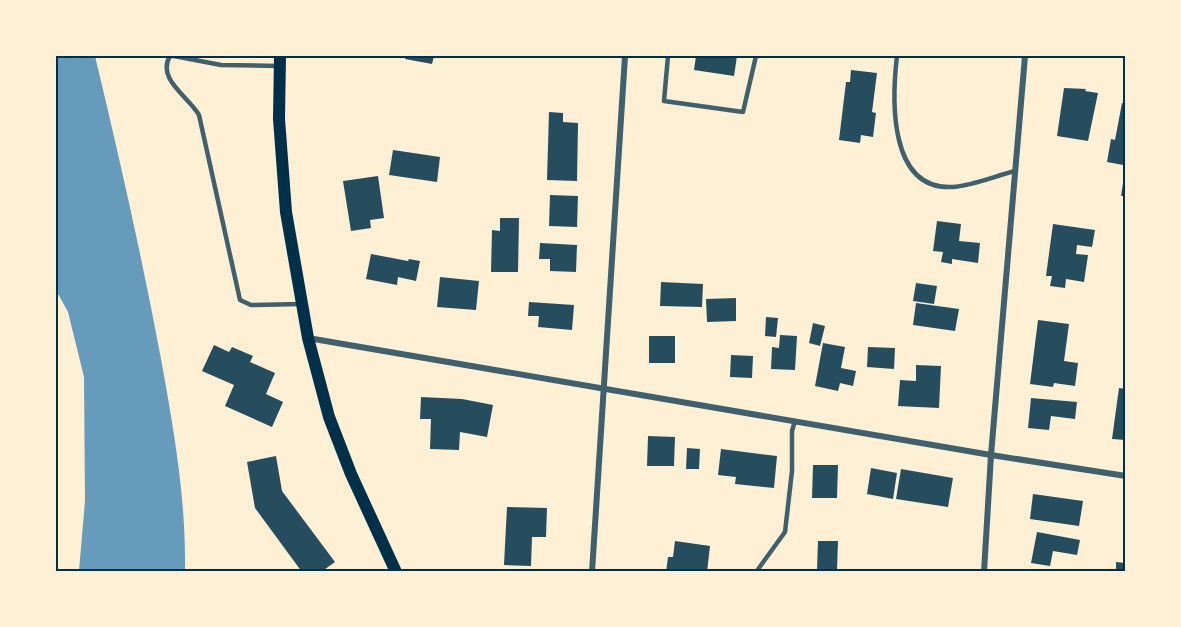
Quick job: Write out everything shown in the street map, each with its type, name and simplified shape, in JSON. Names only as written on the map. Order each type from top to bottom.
[{"type":"main road","points":[[280,61],[279,119],[286,212],[308,338],[329,417],[351,474],[396,572]]},
{"type":"street","points":[[592,572],[602,387],[626,56]]},
{"type":"street","points":[[984,572],[991,455],[1025,56]]},
{"type":"street","points":[[308,338],[1125,476]]},
{"type":"lane","points":[[280,61],[221,65],[170,56],[166,68],[169,80],[199,115],[240,300],[251,305],[302,304]]},
{"type":"lane","points":[[668,56],[664,101],[743,112],[756,56]]},
{"type":"lane","points":[[897,56],[894,116],[902,151],[914,173],[931,183],[951,187],[1015,171]]},
{"type":"lane","points":[[756,572],[785,532],[792,471],[792,431],[795,421]]},
{"type":"water","points":[[56,56],[95,56],[138,245],[166,386],[175,438],[184,517],[185,571],[79,571],[85,501],[84,377],[68,312],[56,290]]},
{"type":"building","points":[[406,56],[434,56],[432,64],[405,59]]},
{"type":"building","points":[[696,56],[737,56],[734,76],[694,70]]},
{"type":"building","points":[[851,70],[877,73],[872,112],[876,113],[873,137],[861,135],[860,143],[839,140],[846,82],[850,82]]},
{"type":"building","points":[[1064,88],[1086,89],[1085,91],[1098,93],[1088,141],[1057,136]]},
{"type":"building","points":[[1122,103],[1126,104],[1126,158],[1123,165],[1107,162],[1111,139],[1115,140]]},
{"type":"building","points":[[549,112],[563,113],[563,122],[578,123],[577,181],[547,180]]},
{"type":"building","points":[[393,150],[440,157],[437,182],[389,175]]},
{"type":"building","points":[[378,176],[384,218],[370,220],[371,228],[351,231],[343,181]]},
{"type":"building","points":[[1124,177],[1126,177],[1126,196],[1121,196]]},
{"type":"building","points":[[550,195],[578,196],[577,227],[549,226]]},
{"type":"building","points":[[500,218],[519,218],[518,272],[491,272],[492,230],[500,231]]},
{"type":"building","points":[[937,221],[961,224],[959,241],[980,243],[978,263],[952,259],[952,264],[941,262],[943,252],[933,251]]},
{"type":"building","points":[[1053,224],[1095,230],[1092,247],[1077,245],[1076,254],[1088,255],[1084,282],[1066,279],[1065,288],[1050,286],[1052,276],[1046,276]]},
{"type":"building","points":[[540,243],[577,245],[576,272],[550,271],[550,259],[539,259]]},
{"type":"building","points":[[371,254],[420,261],[416,281],[398,277],[397,285],[366,279]]},
{"type":"building","points":[[440,277],[479,281],[476,310],[437,307]]},
{"type":"building","points":[[661,282],[703,284],[702,307],[660,306]]},
{"type":"building","points":[[916,283],[937,286],[934,304],[913,301]]},
{"type":"building","points":[[736,298],[736,321],[707,322],[706,299]]},
{"type":"building","points":[[529,302],[574,305],[572,330],[538,327],[539,316],[528,316]]},
{"type":"building","points":[[916,303],[959,309],[955,331],[913,325]]},
{"type":"building","points":[[766,317],[778,318],[776,337],[765,336]]},
{"type":"building","points":[[1038,320],[1069,324],[1064,361],[1078,363],[1075,386],[1054,383],[1053,387],[1030,384]]},
{"type":"building","points":[[813,323],[825,326],[820,346],[809,343]]},
{"type":"building","points":[[780,335],[797,336],[795,370],[771,369],[772,347],[779,348]]},
{"type":"building","points":[[649,336],[675,336],[675,363],[649,363]]},
{"type":"building","points":[[823,343],[845,347],[841,368],[856,371],[853,386],[840,383],[838,391],[815,386]]},
{"type":"building","points":[[214,345],[229,352],[232,347],[253,356],[250,362],[275,373],[266,394],[283,402],[272,427],[225,406],[234,385],[202,371]]},
{"type":"building","points":[[868,347],[895,348],[894,369],[867,367]]},
{"type":"building","points":[[731,355],[753,356],[752,378],[730,377]]},
{"type":"building","points":[[916,365],[941,366],[939,408],[898,406],[900,380],[916,381]]},
{"type":"building","points":[[1119,388],[1126,389],[1126,440],[1112,439]]},
{"type":"building","points":[[421,397],[462,399],[493,405],[487,437],[460,432],[459,450],[430,449],[431,419],[420,419]]},
{"type":"building","points":[[1031,398],[1077,402],[1075,419],[1051,416],[1049,430],[1028,428]]},
{"type":"building","points":[[648,436],[675,437],[674,466],[647,466]]},
{"type":"building","points":[[687,448],[700,449],[699,469],[686,469]]},
{"type":"building","points":[[721,449],[777,456],[774,488],[735,484],[736,477],[718,475]]},
{"type":"building","points":[[276,456],[282,491],[335,562],[321,572],[302,572],[255,508],[247,462]]},
{"type":"building","points":[[813,465],[838,465],[837,498],[812,498]]},
{"type":"building","points":[[871,468],[897,473],[893,499],[867,494]]},
{"type":"building","points":[[901,469],[953,478],[948,507],[896,499]]},
{"type":"building","points":[[1033,494],[1083,501],[1079,526],[1030,519]]},
{"type":"building","points":[[507,507],[547,508],[546,537],[532,537],[531,566],[504,565]]},
{"type":"building","points":[[1037,532],[1080,540],[1077,555],[1053,551],[1050,566],[1031,563]]},
{"type":"building","points":[[675,541],[710,546],[707,572],[666,572],[668,557],[673,557]]},
{"type":"building","points":[[818,541],[838,541],[837,570],[817,570]]},
{"type":"building","points":[[1116,562],[1126,563],[1126,572],[1116,572]]},
{"type":"building","points":[[909,569],[930,570],[930,572],[909,572]]}]
